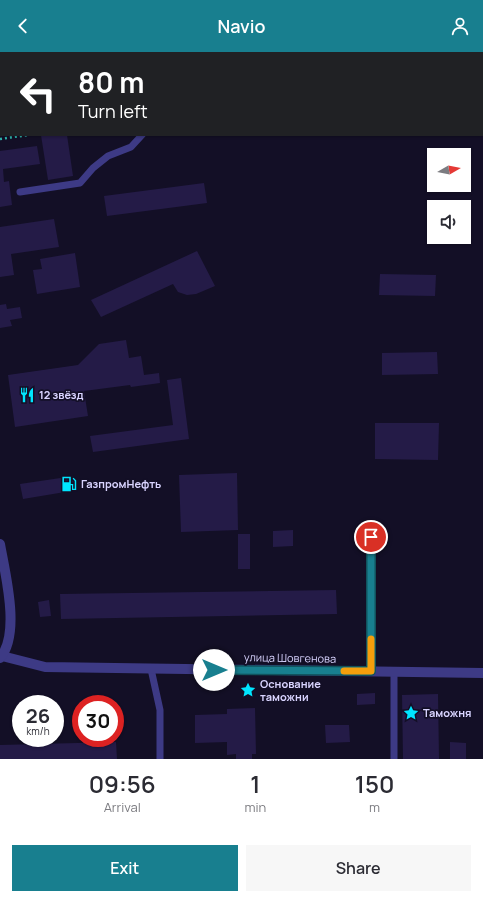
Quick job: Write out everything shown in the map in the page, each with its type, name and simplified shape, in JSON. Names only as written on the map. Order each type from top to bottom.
[{"type":"street","name":"улица Шовгенова","points":[[0,544],[11,617],[8,644],[1,657],[45,667],[483,673]]},
{"type":"lane","points":[[20,192],[80,183],[93,168],[108,156],[131,147],[141,136]]},
{"type":"lane","points":[[371,537],[371,671]]},
{"type":"lane","points":[[151,669],[160,710],[160,759]]},
{"type":"lane","points":[[394,671],[394,759]]},
{"type":"path","points":[[0,140],[22,136]]},
{"type":"building","points":[[41,136],[67,136],[73,176],[48,180]]},
{"type":"building","points":[[37,146],[40,164],[3,169],[4,182],[9,181],[12,205],[0,207],[0,151]]},
{"type":"building","points":[[204,183],[207,203],[107,216],[104,196]]},
{"type":"building","points":[[54,219],[59,247],[11,254],[14,275],[0,277],[0,227]]},
{"type":"building","points":[[197,251],[215,286],[196,294],[187,295],[178,292],[173,284],[101,317],[91,300]]},
{"type":"building","points":[[75,253],[80,287],[37,294],[33,270],[42,269],[40,259]]},
{"type":"building","points":[[380,274],[436,275],[435,296],[379,295]]},
{"type":"building","points":[[6,304],[7,309],[20,307],[22,318],[10,320],[12,326],[0,328],[0,305]]},
{"type":"building","points":[[126,340],[129,358],[141,356],[144,375],[159,373],[160,383],[84,391],[88,416],[15,427],[8,375],[78,365],[99,344]]},
{"type":"building","points":[[437,352],[438,374],[382,375],[382,353]]},
{"type":"building","points":[[181,378],[189,439],[93,452],[90,436],[173,425],[167,380]]},
{"type":"building","points":[[375,423],[439,423],[438,460],[375,459]]},
{"type":"building","points":[[237,473],[238,530],[181,532],[179,475]]},
{"type":"building","points":[[74,476],[77,490],[23,499],[20,484]]},
{"type":"building","points":[[293,530],[293,546],[273,547],[273,531]]},
{"type":"building","points":[[238,534],[250,534],[250,569],[238,569]]},
{"type":"building","points":[[336,590],[337,614],[61,619],[60,594]]},
{"type":"building","points":[[49,600],[51,616],[40,617],[38,602]]},
{"type":"building","points":[[375,693],[375,704],[357,705],[357,694]]},
{"type":"building","points":[[438,694],[439,759],[403,759],[402,695]]},
{"type":"building","points":[[255,708],[256,754],[252,754],[252,759],[236,759],[236,754],[227,755],[227,742],[195,743],[195,715],[227,714],[227,709]]},
{"type":"building","points":[[325,725],[349,725],[350,742],[326,743]]},
{"type":"building","points":[[450,742],[466,743],[466,759],[450,759]]},
{"type":"building","points":[[64,743],[72,743],[72,747],[116,747],[117,759],[0,759],[0,745],[12,745],[12,747],[64,747]]},
{"type":"slow traffic","points":[[344,671],[371,671],[371,639]]},
{"type":"place","name":"12 звёзд","points":[[27,395]]},
{"type":"place","name":"ГазпромНефть","points":[[69,484]]},
{"type":"place","name":"Основание таможни","points":[[248,690]]},
{"type":"place","name":"Таможня","points":[[411,713]]},
{"type":"route","points":[[214,670],[371,671],[371,537]]}]
